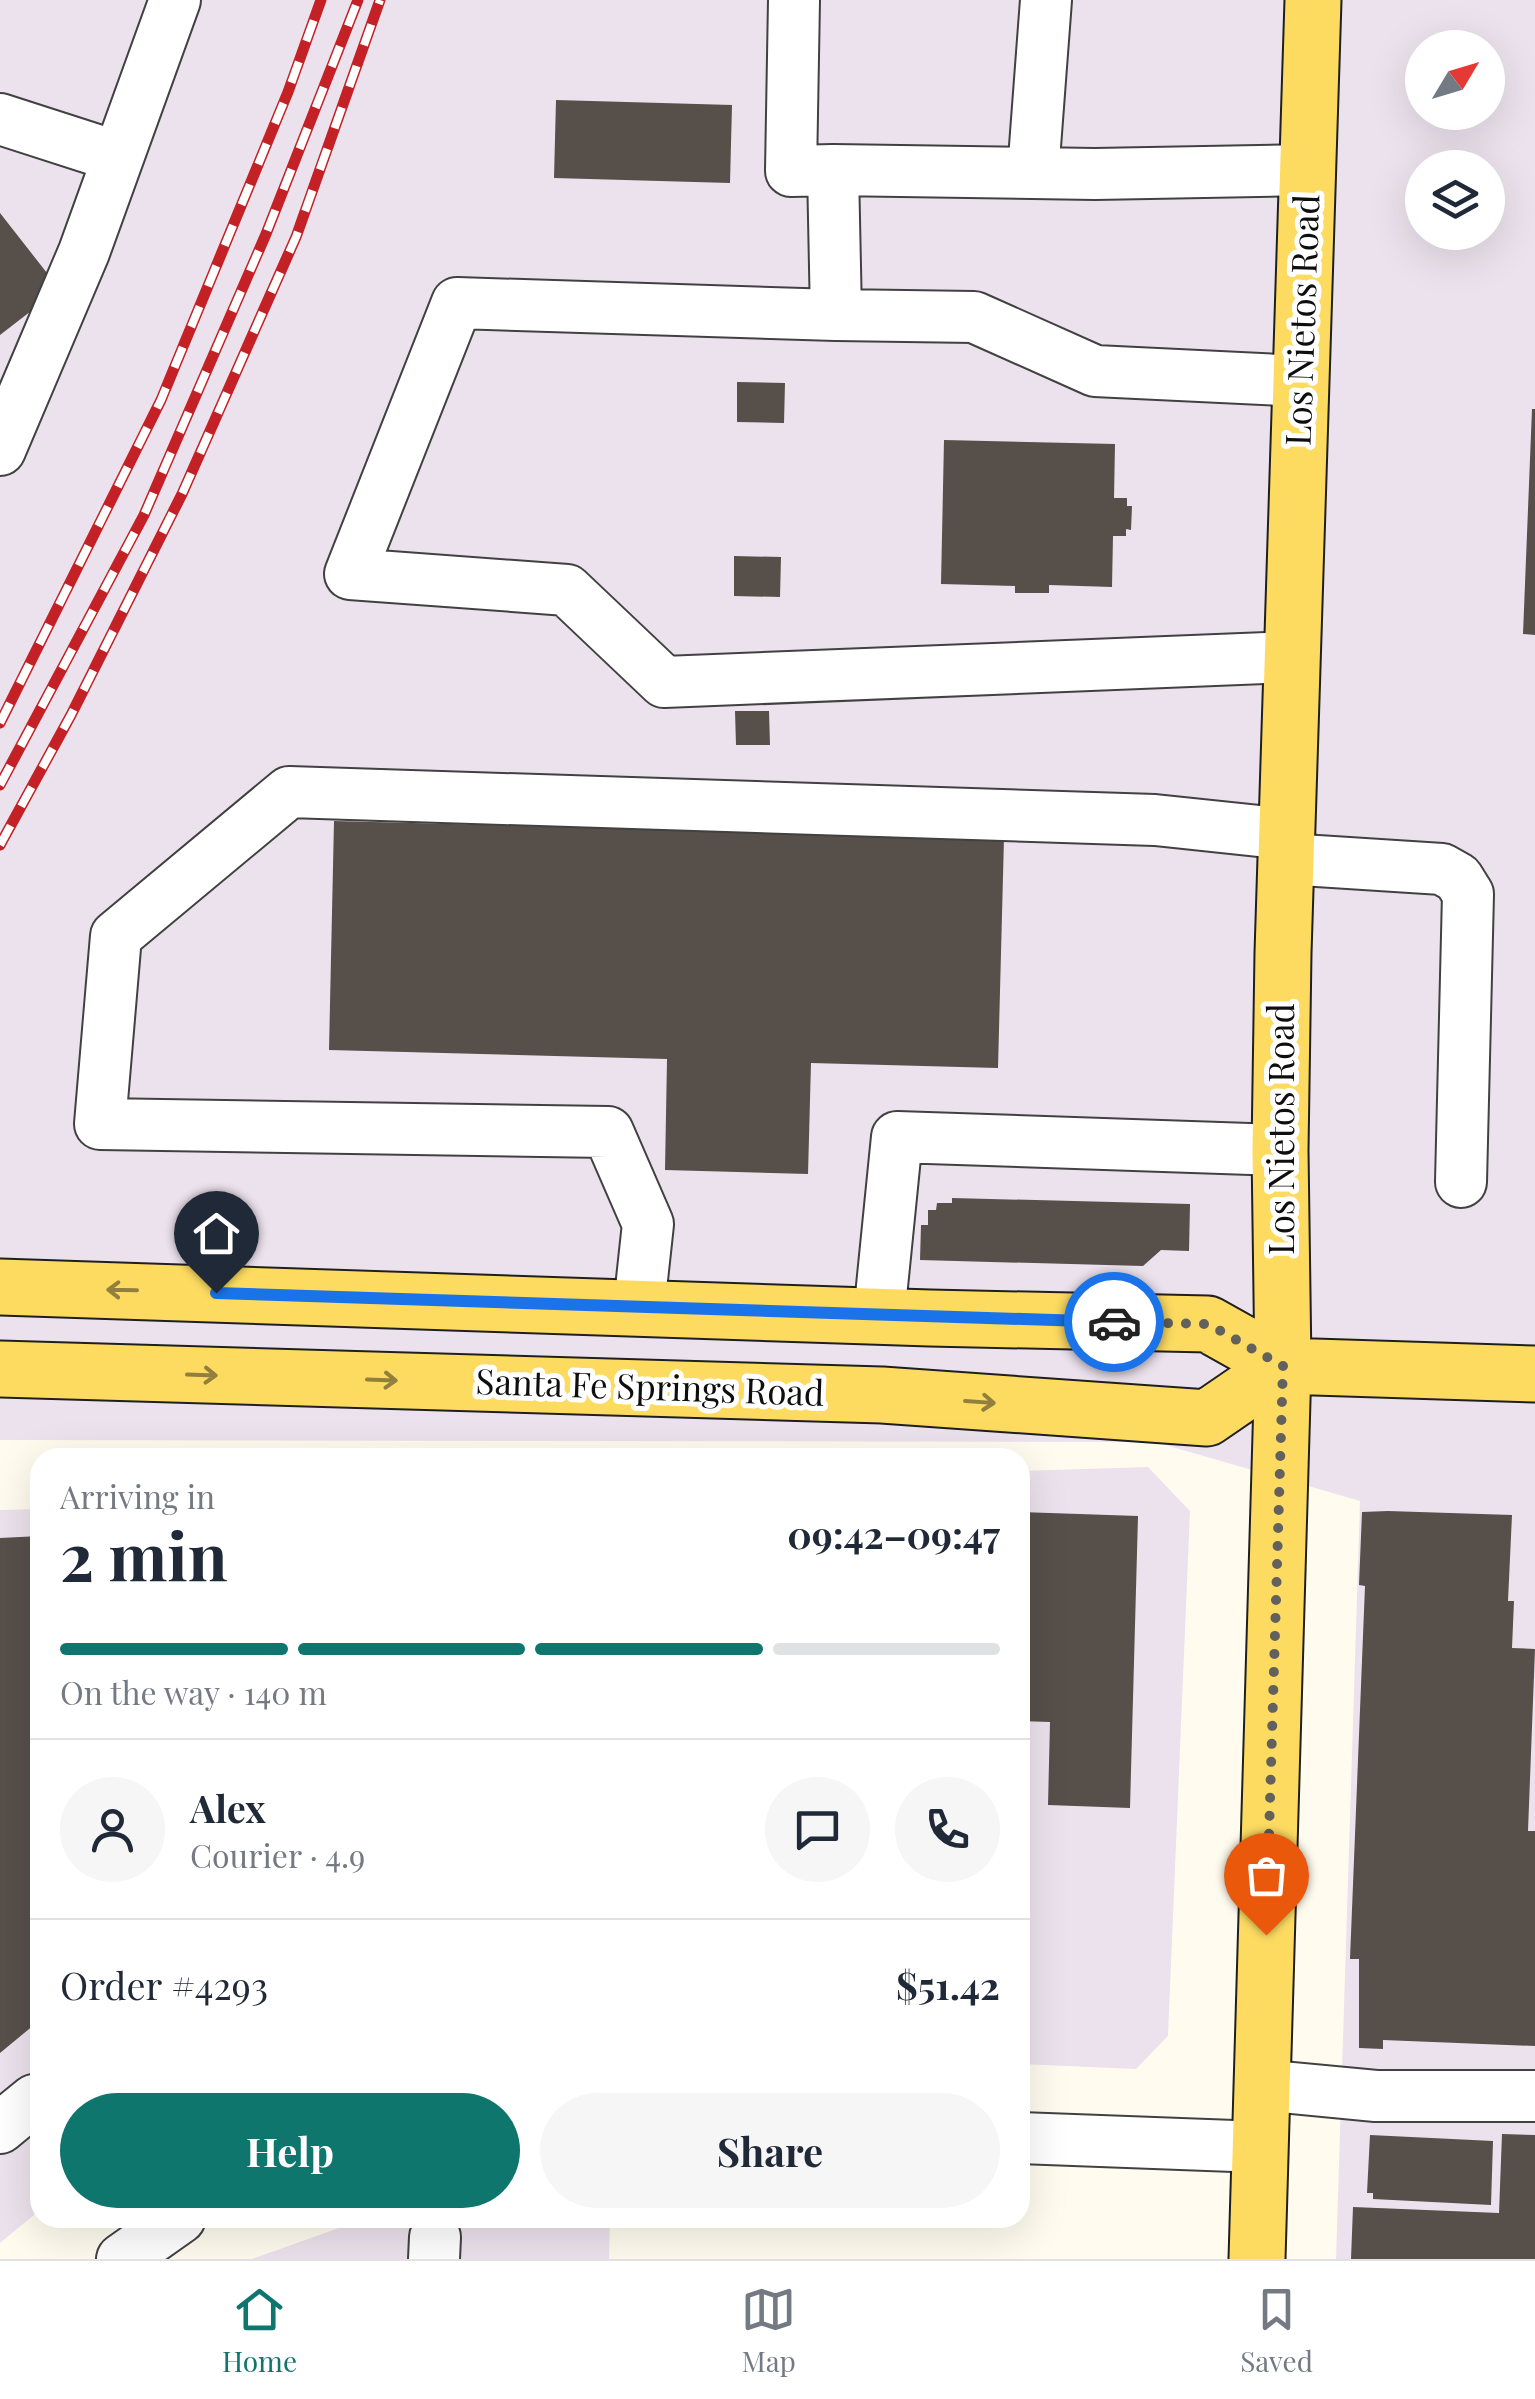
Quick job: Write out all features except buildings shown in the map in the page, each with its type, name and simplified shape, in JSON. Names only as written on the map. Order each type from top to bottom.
[{"type":"main road","name":"Los Nietos Road","points":[[1257,2259],[1283,1366],[1280,1150],[1286,846],[1313,0]]},
{"type":"main road","points":[[0,1287],[1208,1324],[1283,1366],[1535,1374]]},
{"type":"main road","points":[[633,1387],[639,1308]]},
{"type":"main road","name":"Santa Fe Springs Road","points":[[0,1369],[882,1395],[1207,1418],[1283,1366]]},
{"type":"street","points":[[0,450],[84,252],[174,0]]},
{"type":"street","points":[[794,0],[790,171],[1308,170]]},
{"type":"street","points":[[1033,173],[1046,0]]},
{"type":"street","points":[[0,119],[118,156]]},
{"type":"street","points":[[833,170],[836,314]]},
{"type":"street","points":[[1293,657],[664,682],[567,590],[350,574],[458,304],[974,318],[1095,371],[1301,381]]},
{"type":"street","points":[[639,1308],[648,1224],[608,1132],[100,1124],[116,936],[289,792],[1155,820],[1286,846],[1442,869],[1458,878],[1468,894],[1460,1182]]},
{"type":"street","points":[[879,1316],[896,1138],[1280,1150]]},
{"type":"street","points":[[1262,2086],[1376,2096],[1535,2096]]},
{"type":"street","points":[[1030,2138],[1260,2147]]},
{"type":"street","points":[[122,2259],[166,2228]]},
{"type":"shaded area","points":[[0,0],[1535,0],[1535,2259],[1336,2259],[1360,1501],[1155,1442],[0,1440]]},
{"type":"shaded area","points":[[1148,1467],[1190,1511],[1168,2036],[1136,2069],[1030,2064],[1030,1471]]},
{"type":"shaded area","points":[[30,1509],[30,2218],[0,2243],[0,1510]]},
{"type":"shaded area","points":[[339,2228],[610,2228],[609,2259],[252,2259]]},
{"type":"railway","points":[[0,723],[161,400],[288,92],[321,0]]},
{"type":"railway","points":[[0,785],[144,515],[266,234],[358,0]]},
{"type":"railway","points":[[0,845],[71,715],[182,494],[296,237],[380,0]]},
{"type":"way so far","points":[[1114,1322],[1208,1324],[1283,1366],[1266,1935]]},
{"type":"route","points":[[216,1293],[1114,1322]]}]
